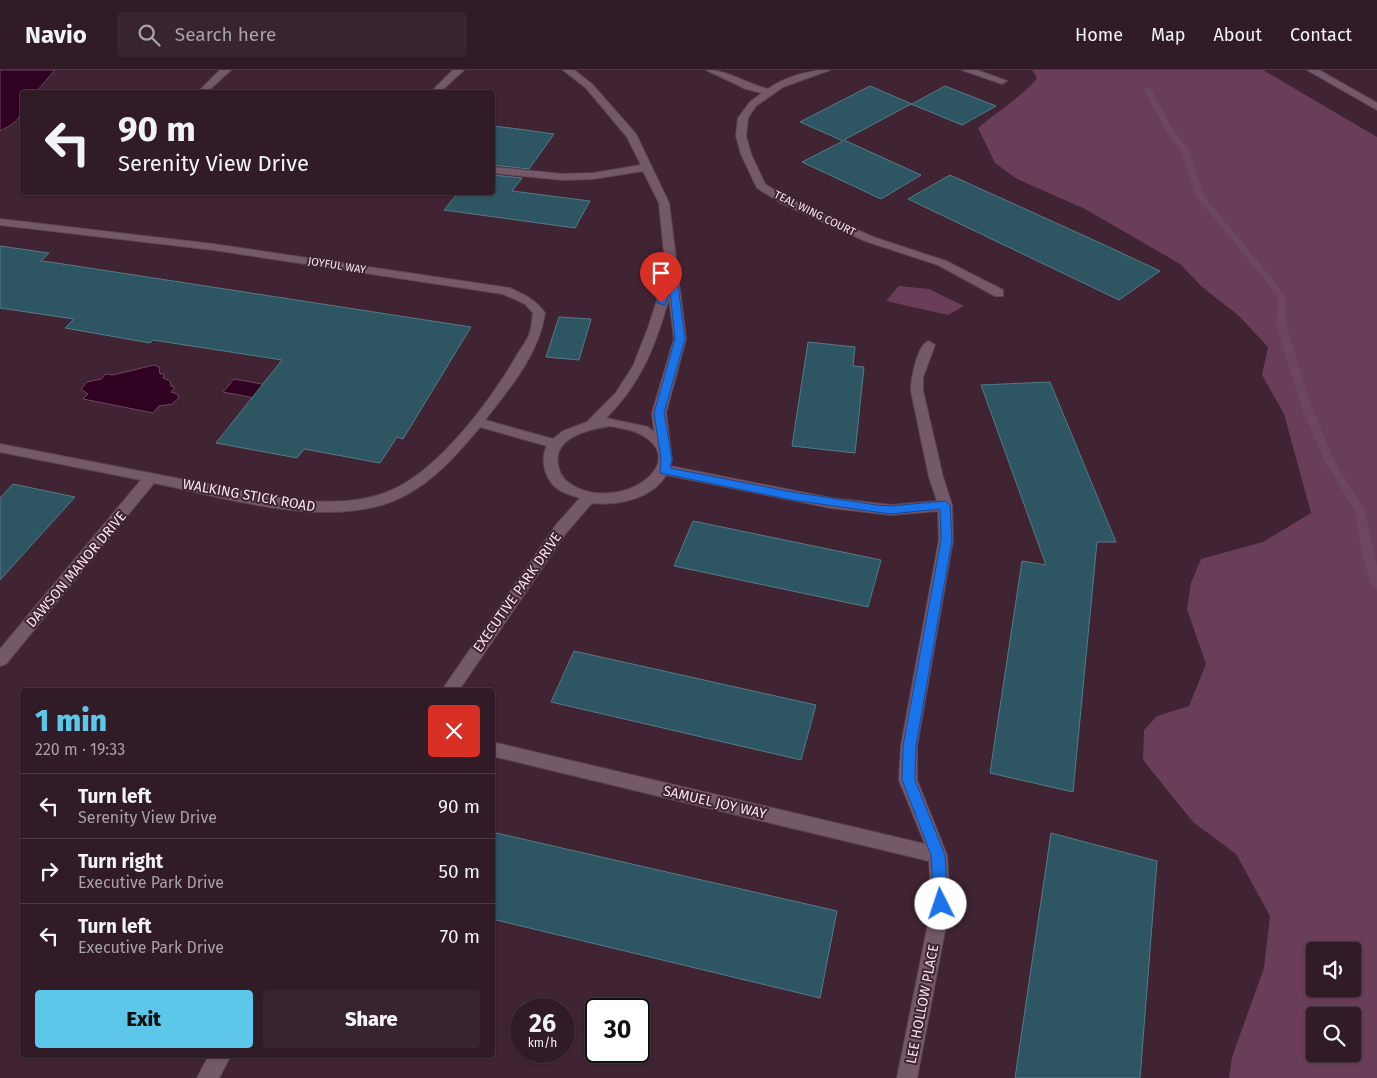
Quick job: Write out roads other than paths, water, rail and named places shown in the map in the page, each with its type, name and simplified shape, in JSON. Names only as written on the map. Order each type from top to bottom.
[{"type":"street","points":[[204,90],[226,70]]},
{"type":"street","points":[[437,90],[459,70]]},
{"type":"street","points":[[568,70],[589,86],[632,136],[664,203],[680,339],[659,413],[666,459],[664,470],[653,484],[634,494],[612,499],[589,497],[574,492],[562,485],[554,476],[550,465],[550,454],[565,435],[593,424],[610,422],[643,429],[655,437],[663,447]]},
{"type":"street","points":[[711,70],[749,87],[769,92]]},
{"type":"street","name":"TEAL WING COURT","points":[[826,70],[787,82],[769,92],[753,104],[742,118],[741,136],[746,154],[761,186],[785,201],[869,239],[942,263],[999,293]]},
{"type":"street","points":[[967,70],[1002,81]]},
{"type":"street","points":[[1312,70],[1377,107]]},
{"type":"street","points":[[495,170],[563,177],[593,176],[648,167]]},
{"type":"street","name":"JOYFUL WAY","points":[[0,222],[213,247],[506,291],[529,301],[539,313],[536,333],[511,377],[477,422]]},
{"type":"street","points":[[593,424],[617,400],[633,377],[651,336],[672,270]]},
{"type":"street","name":"LEE HOLLOW PLACE","points":[[907,1078],[941,904],[938,855],[908,780],[910,746],[946,540],[945,505],[936,477],[917,391],[918,377],[929,345]]},
{"type":"street","points":[[477,422],[556,444]]},
{"type":"street","name":"WALKING STICK ROAD","points":[[0,448],[294,506],[334,509],[374,504],[400,492],[427,476],[445,460],[477,422]]},
{"type":"street","points":[[664,470],[839,504],[891,510],[945,505]]},
{"type":"street","name":"DAWSON MANOR DRIVE","points":[[0,660],[151,478]]},
{"type":"street","name":"EXECUTIVE PARK DRIVE","points":[[451,688],[560,529],[589,497]]},
{"type":"street","name":"SAMUEL JOY WAY","points":[[495,750],[938,855]]},
{"type":"street","points":[[206,1078],[219,1058]]},
{"type":"waterway","points":[[1148,90],[1170,131],[1184,149],[1201,197],[1282,296],[1281,325],[1307,408],[1330,462],[1360,511],[1367,551],[1377,585]]}]
